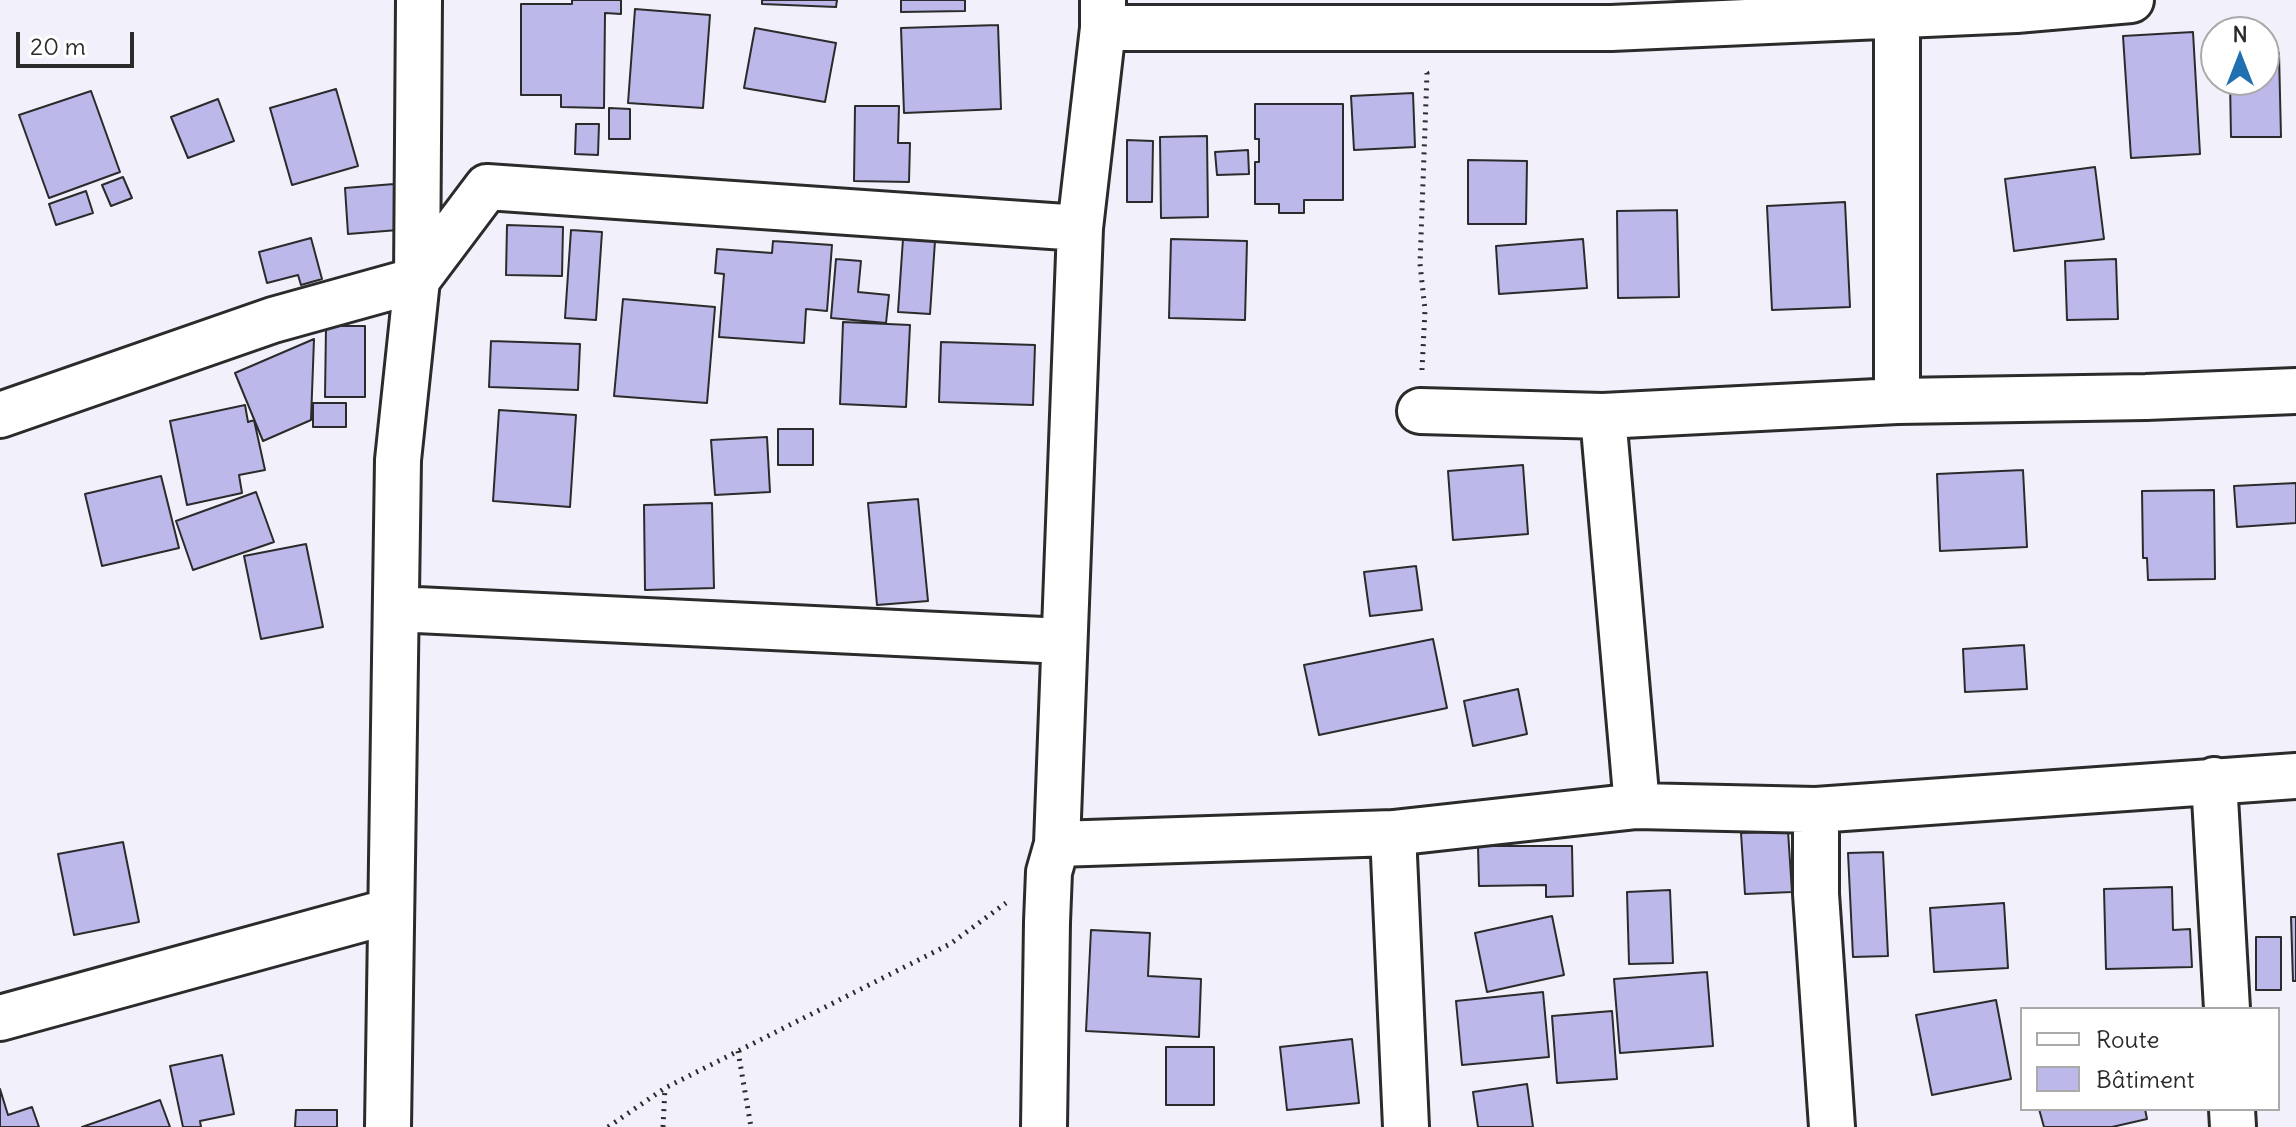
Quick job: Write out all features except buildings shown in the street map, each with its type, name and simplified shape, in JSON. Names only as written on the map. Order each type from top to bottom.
[{"type":"street","points":[[388,1127],[398,460],[417,280],[419,0]]},
{"type":"street","points":[[1044,1127],[1080,228],[1103,14],[1897,16],[2131,0]]},
{"type":"street","points":[[1897,16],[1897,401]]},
{"type":"street","points":[[2,408],[273,320],[417,280],[487,187],[1080,228]]},
{"type":"street","points":[[1420,411],[1603,416],[1897,401],[2296,391]]},
{"type":"street","points":[[1603,416],[1637,806]]},
{"type":"street","points":[[396,609],[1064,641]]},
{"type":"street","points":[[1053,858],[1393,833],[1637,806],[1816,810],[2296,776]]},
{"type":"street","points":[[2214,780],[2227,1007]]},
{"type":"street","points":[[1816,810],[1816,894],[1832,1127]]},
{"type":"street","points":[[1393,833],[1406,1127]]},
{"type":"street","points":[[0,1018],[391,911]]},
{"type":"path","points":[[1420,411],[1425,310],[1420,264],[1427,73]]},
{"type":"path","points":[[608,1127],[665,1088],[950,944],[1053,858]]},
{"type":"path","points":[[738,1051],[751,1127]]},
{"type":"path","points":[[663,1127],[665,1088]]}]
